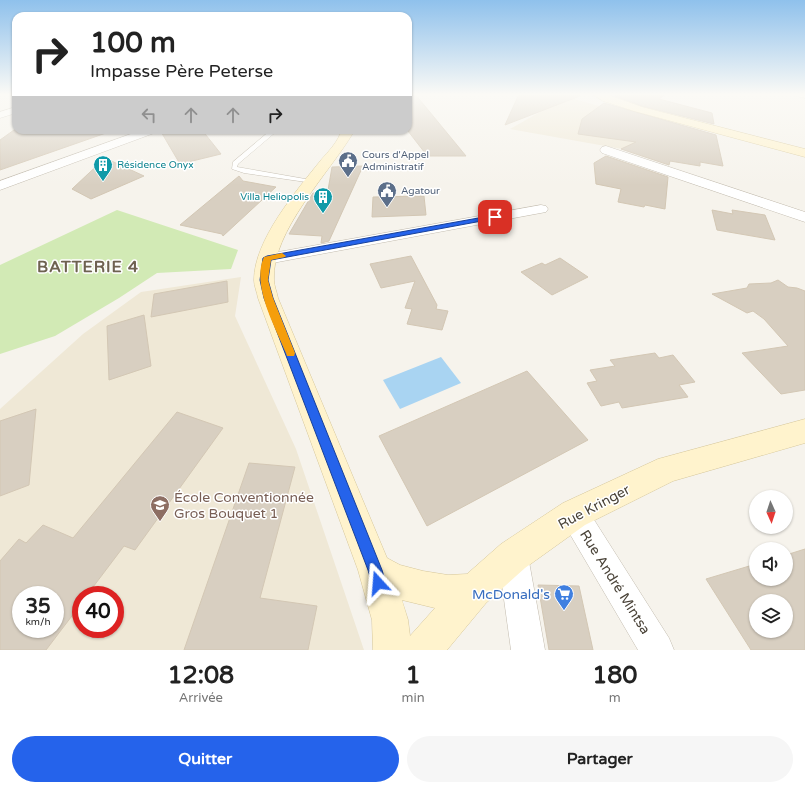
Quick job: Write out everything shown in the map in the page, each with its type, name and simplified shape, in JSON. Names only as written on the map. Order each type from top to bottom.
[{"type":"street","points":[[696,124],[805,153]]},
{"type":"street","points":[[0,186],[141,134]]},
{"type":"street","points":[[346,134],[337,149],[287,216],[276,236],[267,258],[264,280],[268,298],[375,570],[390,620],[392,650]]},
{"type":"street","points":[[606,150],[805,217]]},
{"type":"street","points":[[267,258],[541,209]]},
{"type":"street","name":"Rue Kringer","points":[[422,650],[474,591],[513,556],[574,514],[668,469],[805,431]]},
{"type":"street","name":"Rue André Mintsa","points":[[574,514],[657,650]]},
{"type":"street","points":[[513,556],[528,650]]},
{"type":"street","points":[[375,570],[390,579],[434,591],[458,593],[474,591]]},
{"type":"lane","points":[[270,134],[236,162],[234,168],[311,182]]},
{"type":"shaded area","points":[[518,124],[627,124],[650,154],[510,129]]},
{"type":"shaded area","name":"École Conventionnée Gros Bouquet 1","points":[[241,277],[235,316],[296,449],[364,650],[0,650],[0,409],[83,334],[141,292]]},
{"type":"green space","points":[[117,210],[238,250],[231,269],[157,273],[119,298],[55,336],[0,354],[0,265]]},
{"type":"water","points":[[441,357],[461,383],[400,409],[383,380]]},
{"type":"building","points":[[412,124],[440,124],[466,156],[429,156],[429,153],[425,153],[410,134],[412,134]]},
{"type":"building","points":[[581,124],[679,124],[716,135],[723,166],[700,162],[700,166],[670,161],[669,165],[621,149],[636,142],[578,134]]},
{"type":"building","points":[[12,131],[12,134],[103,134],[0,170],[0,140]]},
{"type":"building","points":[[162,134],[205,134],[221,154],[180,164]]},
{"type":"building","points":[[606,156],[668,177],[665,209],[618,202],[621,189],[596,184],[594,163]]},
{"type":"building","name":"Résidence Onyx","points":[[105,158],[144,176],[91,199],[72,189]]},
{"type":"building","name":"Villa Heliopolis","points":[[363,166],[329,241],[321,243],[322,236],[289,234],[313,193],[327,196],[332,167]]},
{"type":"building","points":[[239,176],[243,181],[276,187],[223,236],[222,234],[180,225]]},
{"type":"building","points":[[424,196],[426,215],[372,217],[373,197]]},
{"type":"building","points":[[712,210],[733,214],[732,210],[765,215],[775,240],[717,230]]},
{"type":"building","points":[[411,256],[437,305],[436,309],[448,311],[442,330],[407,324],[412,309],[405,308],[415,281],[381,288],[370,264]]},
{"type":"building","points":[[560,258],[588,277],[552,295],[521,272],[542,263],[545,265]]},
{"type":"building","points":[[778,280],[788,287],[805,291],[805,390],[781,394],[742,353],[788,346],[764,319],[753,311],[747,313],[712,294],[747,288],[749,284],[771,283]]},
{"type":"building","points":[[227,281],[228,302],[151,317],[154,294]]},
{"type":"building","points":[[144,315],[151,366],[109,380],[107,326]]},
{"type":"building","points":[[655,353],[659,358],[673,355],[695,382],[679,385],[688,397],[622,408],[619,402],[601,406],[587,383],[597,381],[590,370],[615,366],[610,360]]},
{"type":"building","points":[[527,371],[588,440],[427,526],[379,436]]},
{"type":"building","points":[[36,409],[29,485],[0,496],[0,421]]},
{"type":"building","points":[[177,412],[223,428],[135,550],[124,546],[94,586],[72,586],[72,616],[64,626],[64,586],[12,586],[12,638],[55,638],[46,650],[0,650],[0,561],[19,539],[26,543],[43,525],[73,538]]},
{"type":"building","points":[[249,463],[295,467],[260,598],[317,606],[308,650],[184,650]]},
{"type":"building","points":[[805,549],[805,650],[751,650],[706,579],[749,566],[749,586],[793,586],[793,553]]},
{"type":"building","name":"McDonald's","points":[[538,585],[579,586],[593,650],[549,650]]},
{"type":"slow traffic","points":[[282,256],[267,258],[264,280],[268,298],[291,353]]},
{"type":"place","name":"Cours d'Appel Administratif","points":[[348,178]]},
{"type":"place","name":"Résidence Onyx","points":[[103,182]]},
{"type":"place","name":"Agatour","points":[[387,208]]},
{"type":"place","name":"Villa Heliopolis","points":[[323,214]]},
{"type":"place","name":"École Conventionnée Gros Bouquet 1","points":[[160,522]]},
{"type":"place","name":"McDonald's","points":[[564,611]]},
{"type":"district","name":"BATTERIE 4","points":[[88,267]]},
{"type":"route","points":[[378,583],[375,570],[281,327],[268,298],[264,280],[267,258],[495,217]]}]
